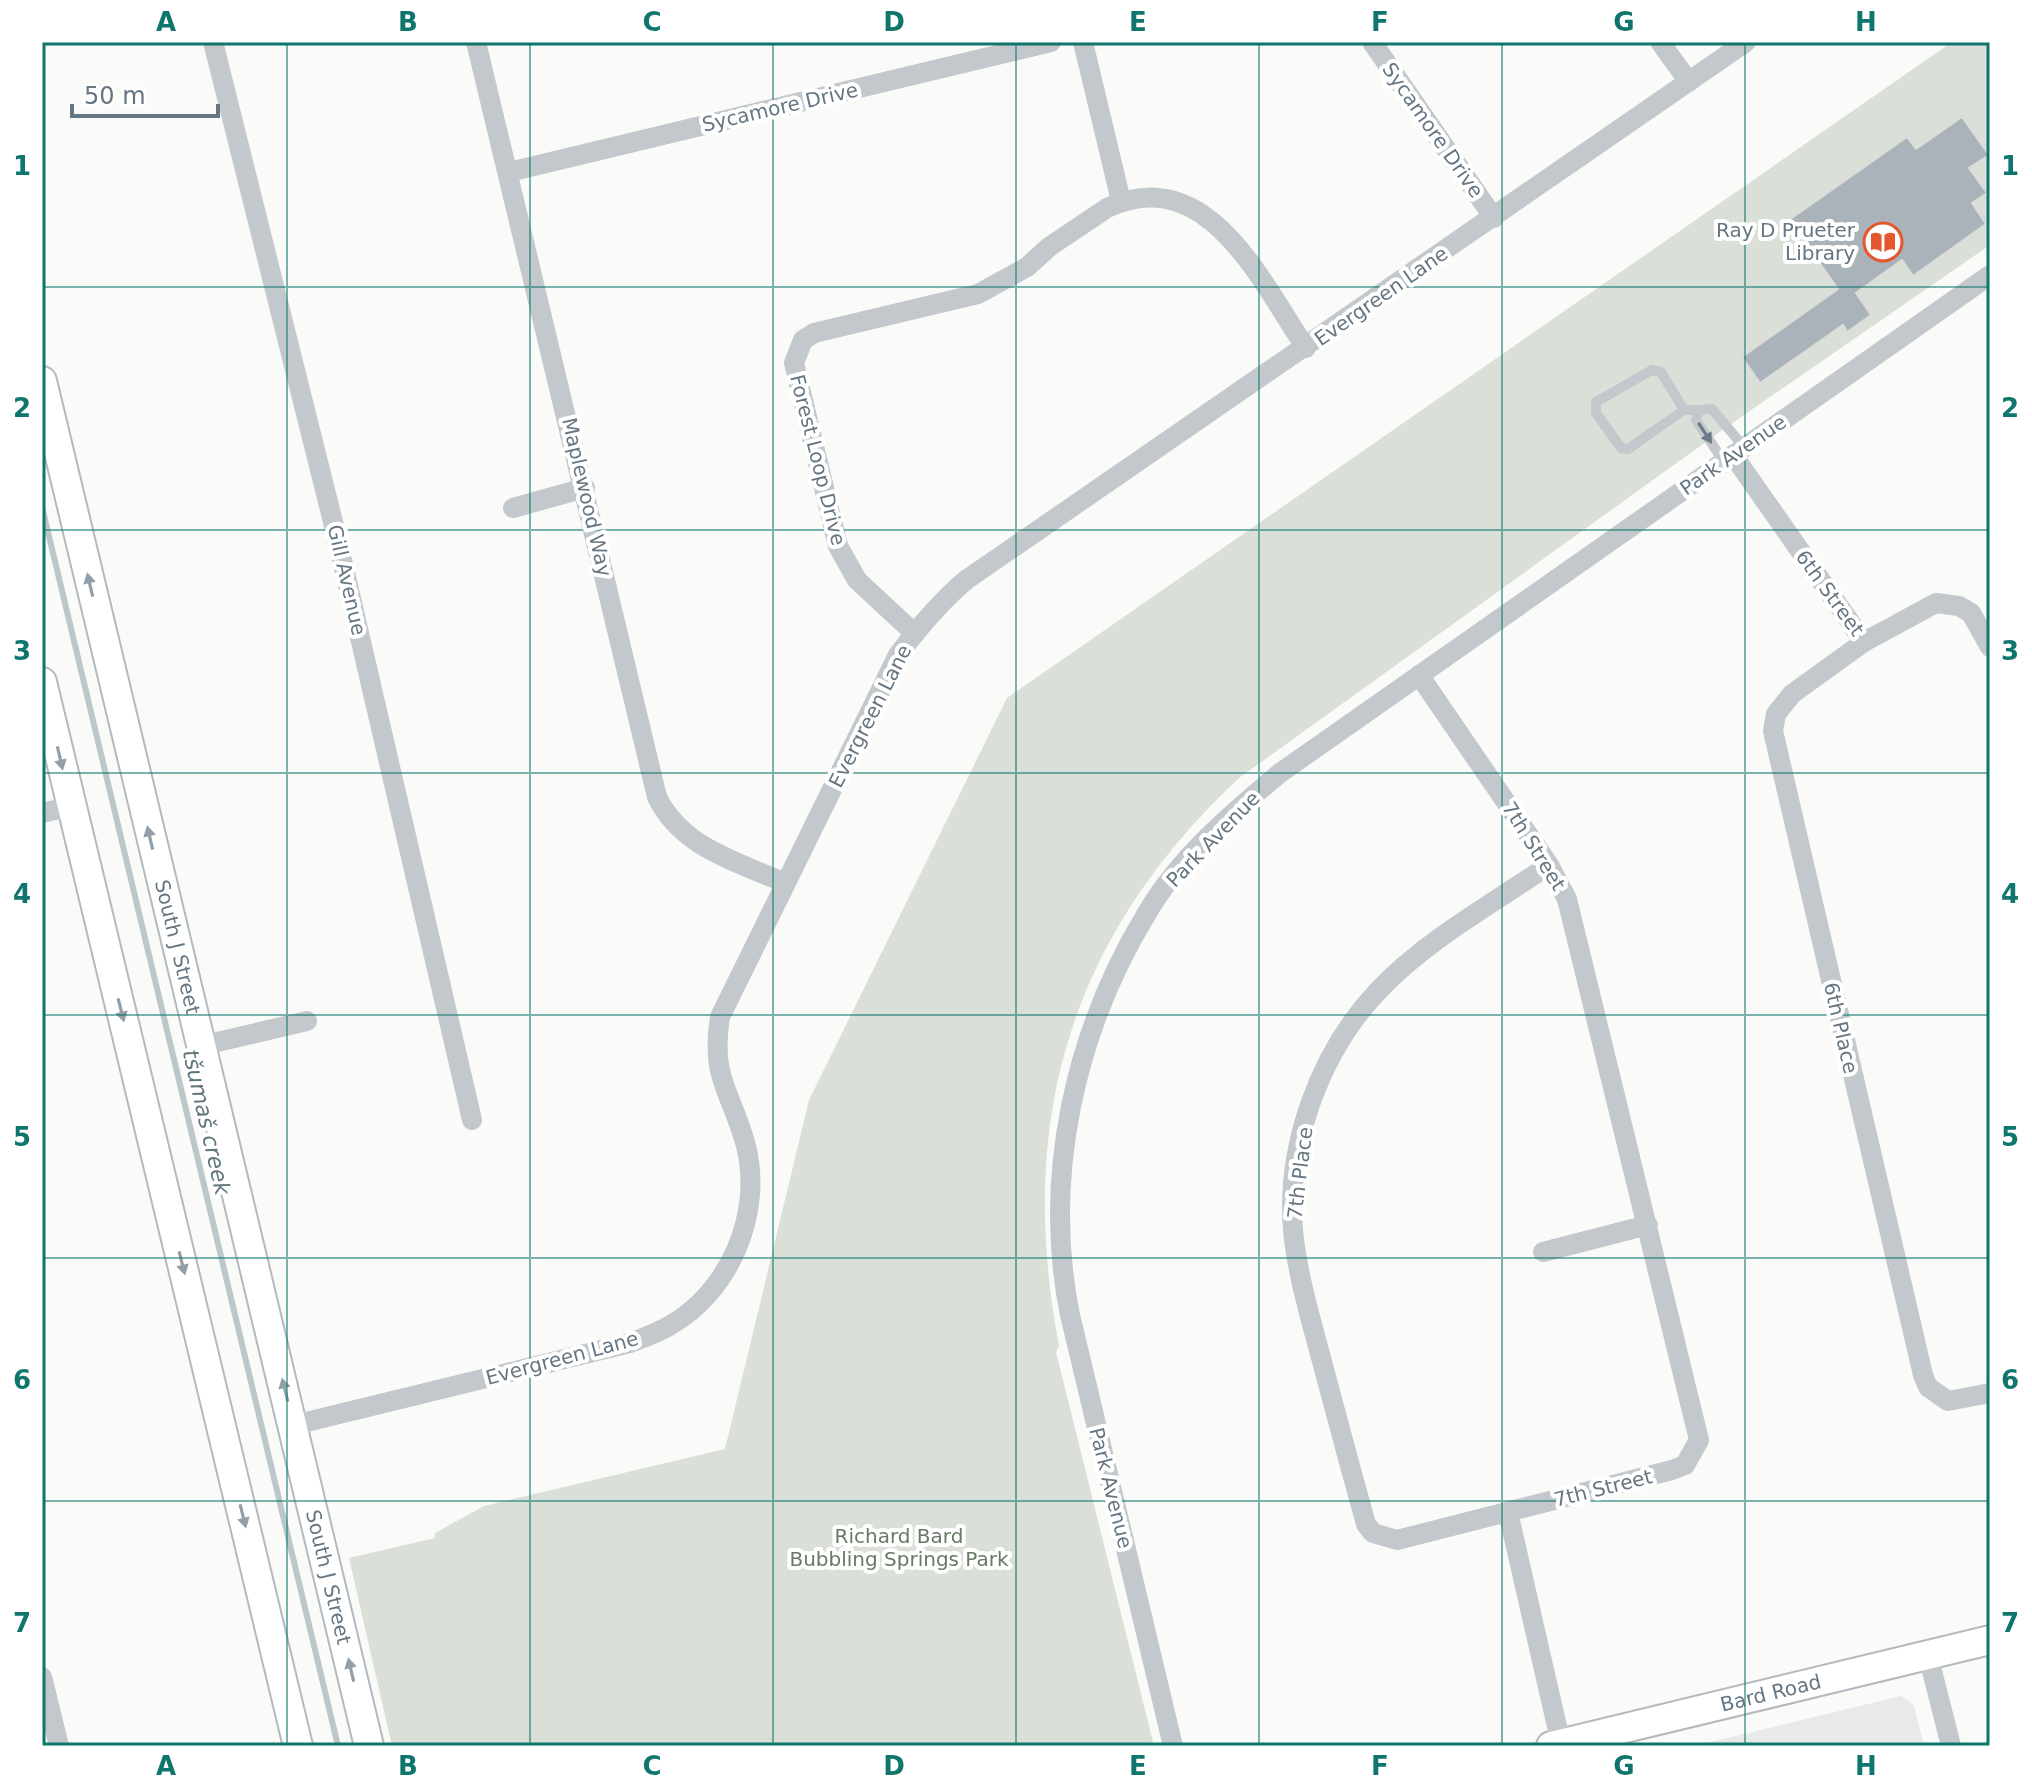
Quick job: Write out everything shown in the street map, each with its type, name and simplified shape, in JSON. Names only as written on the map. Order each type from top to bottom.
[{"type":"street","name":"Gill Avenue","points":[[213,42],[336,534],[472,1120]]},
{"type":"street","name":"Sycamore Drive","points":[[509,172],[1051,42]]},
{"type":"street","points":[[1083,42],[1121,201]]},
{"type":"street","name":"Sycamore Drive","points":[[1372,42],[1494,218]]},
{"type":"street","points":[[1660,42],[1689,82]]},
{"type":"street","name":"Evergreen Lane","points":[[294,1425],[630,1343],[671,1325],[700,1302],[725,1273],[735,1253],[750,1196],[745,1143],[721,1080],[715,1048],[720,1017],[898,655],[914,633],[942,600],[966,580],[1746,42]]},
{"type":"street","name":"Maplewood Way","points":[[480,43],[657,797],[666,814],[693,842],[785,883]]},
{"type":"street","name":"Forest Loop Drive","points":[[914,633],[857,580],[838,546],[794,363],[796,350],[814,333],[978,294],[1001,284],[1078,226],[1121,201],[1151,197],[1168,199],[1210,217],[1233,242],[1306,348]]},
{"type":"street","name":"Park Avenue","points":[[1173,1746],[1067,1302],[1061,1187],[1065,1132],[1080,1063],[1105,994],[1147,911],[1192,855],[1232,813],[1280,773],[1990,275]]},
{"type":"street","name":"South J Street","points":[[42,381],[369,1746]]},
{"type":"street","name":"6th Street","points":[[1734,455],[1864,642],[1936,603],[1959,606],[1971,613],[1990,647]]},
{"type":"street","points":[[513,508],[585,488]]},
{"type":"street","name":"6th Place","points":[[1864,642],[1783,702],[1773,731],[1775,747],[1923,1375],[1928,1387],[1948,1401],[1990,1393]]},
{"type":"street","name":"7th Street","points":[[1419,675],[1549,865],[1567,899],[1699,1440],[1694,1454],[1685,1465],[1672,1470],[1508,1512]]},
{"type":"street","points":[[42,682],[298,1746]]},
{"type":"street","points":[[42,813],[72,806]]},
{"type":"street","name":"7th Place","points":[[1508,1512],[1397,1540],[1373,1533],[1366,1524],[1299,1273],[1293,1193],[1303,1128],[1315,1090],[1348,1027],[1379,990],[1419,955],[1549,865]]},
{"type":"street","points":[[200,1046],[307,1021]]},
{"type":"street","points":[[1543,1252],[1648,1225]]},
{"type":"street","points":[[1508,1512],[1556,1745]]},
{"type":"street","name":"Bard Road","points":[[1556,1745],[1990,1640]]},
{"type":"street","points":[[1928,1655],[1951,1746]]},
{"type":"street","points":[[42,1677],[59,1746]]},
{"type":"lane","points":[[1684,410],[1661,372],[1652,370],[1596,402],[1596,413],[1621,448],[1628,449],[1684,410],[1712,409],[1734,455]]},
{"type":"lane","points":[[1699,410],[1696,420],[1734,455]]},
{"type":"shaded area","points":[[1901,1696],[1914,1705],[1924,1746],[1694,1746]]},
{"type":"green space","name":"Richard Bard Bubbling Springs Park","points":[[1952,42],[1990,42],[1990,245],[1728,426],[1239,778],[1181,838],[1134,902],[1096,968],[1070,1036],[1052,1109],[1045,1184],[1047,1263],[1059,1346],[1056,1352],[1154,1746],[392,1746],[349,1558],[435,1538],[435,1533],[484,1506],[725,1449],[809,1100],[1007,698]]},
{"type":"building","name":"Ray D Prueter Library","points":[[1962,117],[1989,155],[1969,168],[1987,193],[1972,203],[1986,224],[1913,276],[1902,260],[1856,293],[1871,315],[1847,332],[1843,325],[1760,383],[1742,357],[1838,289],[1789,220],[1907,137],[1916,149]]},
{"type":"waterway","name":"tšumaš creek","points":[[42,507],[338,1746]]},
{"type":"place","name":"Ray D Prueter Library","points":[[1883,242]]}]
